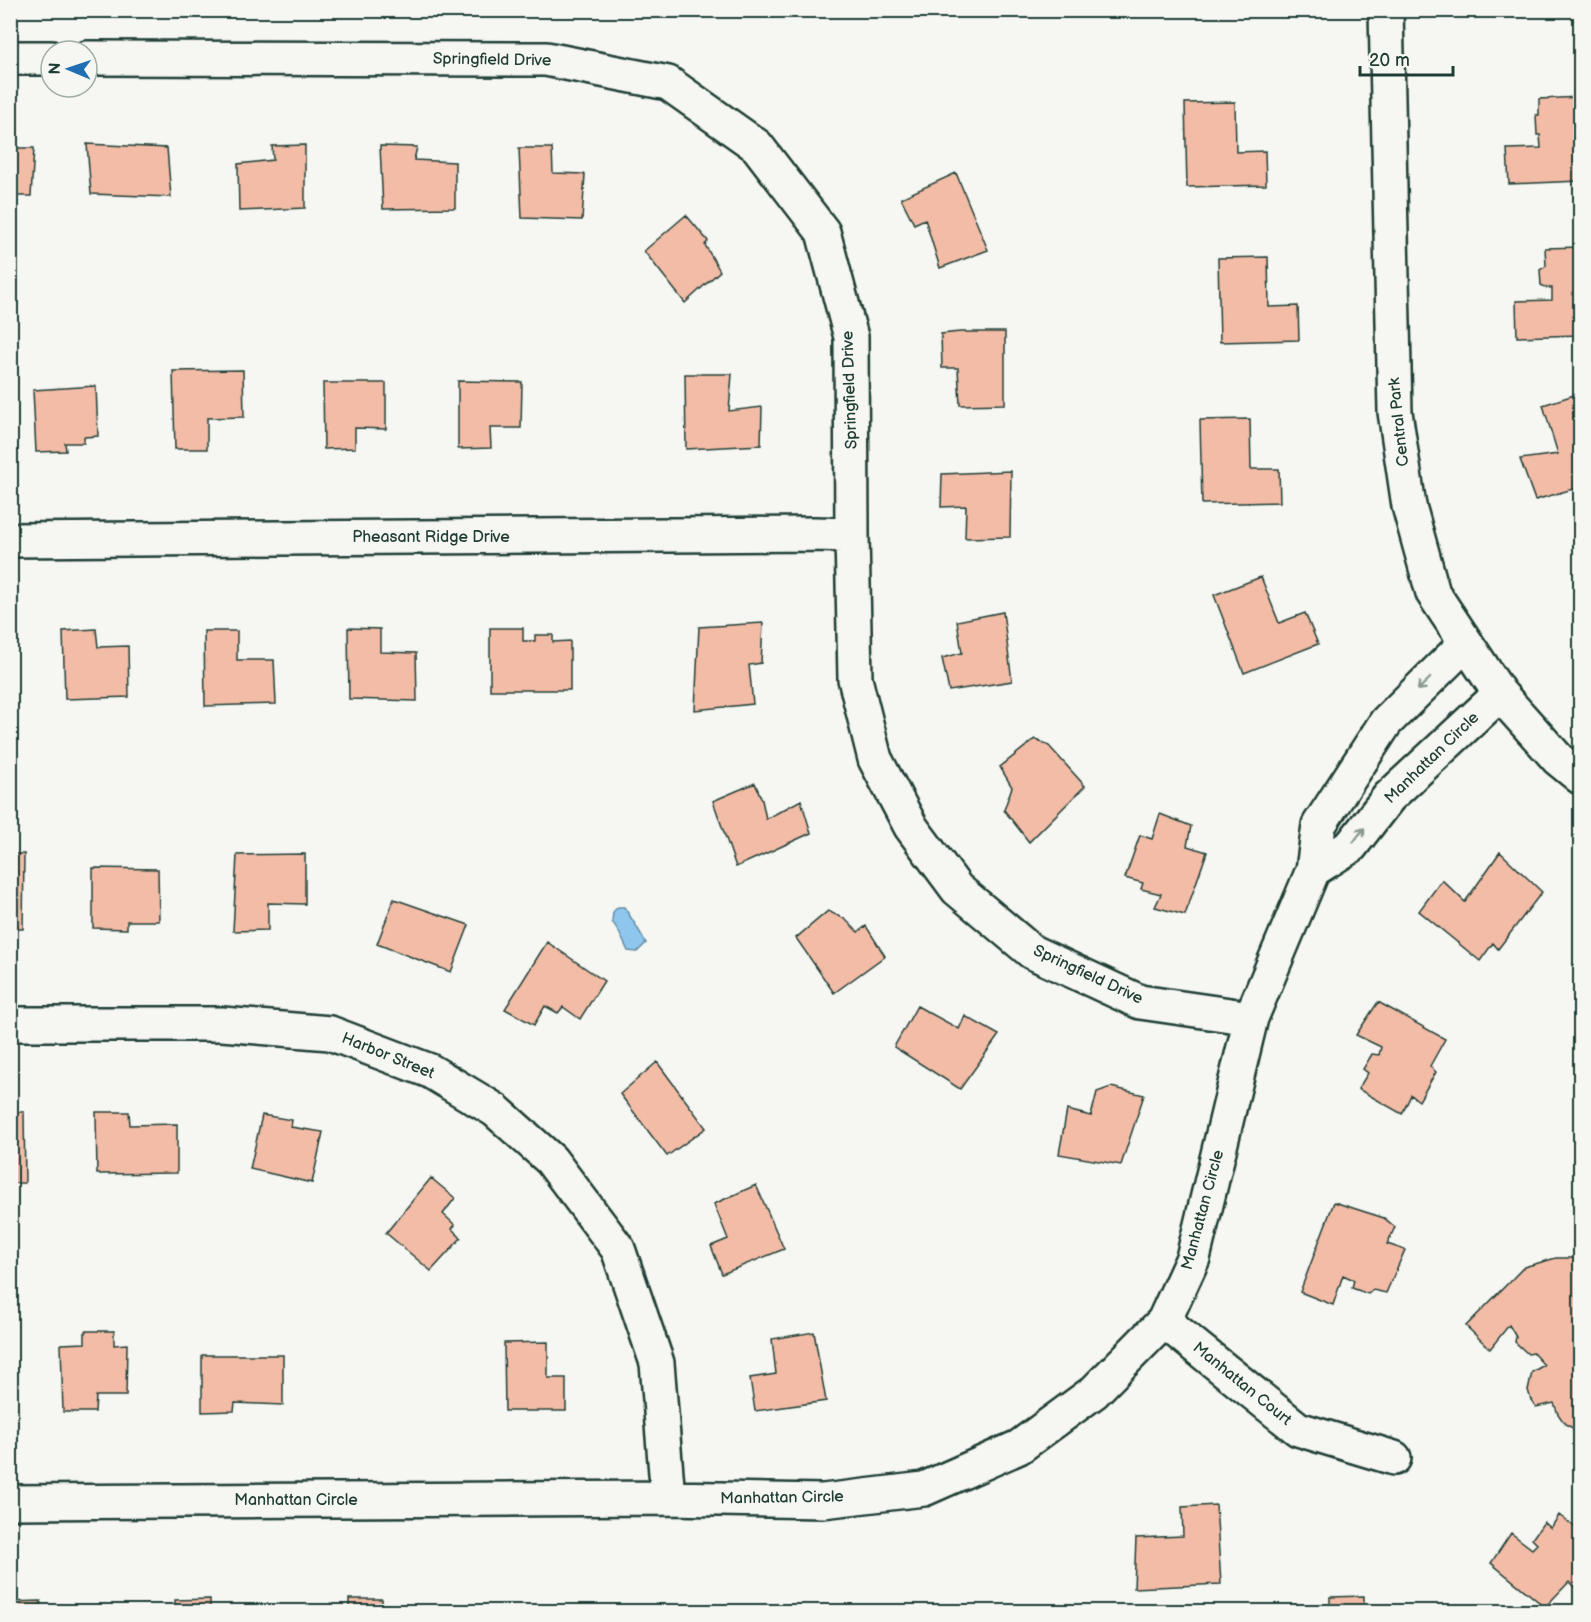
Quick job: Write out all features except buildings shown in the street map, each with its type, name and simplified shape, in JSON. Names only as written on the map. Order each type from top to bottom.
[{"type":"street","name":"Central Park","points":[[1386,10],[1395,412],[1409,506],[1433,593],[1500,694],[1558,759],[1581,777]]},
{"type":"street","points":[[10,58],[39,58]]},
{"type":"street","name":"Springfield Drive","points":[[99,58],[546,59],[668,83],[757,146],[824,232],[851,337],[855,679],[875,759],[911,827],[957,889],[1032,952],[1140,1002],[1251,1018]]},
{"type":"street","name":"Pheasant Ridge Drive","points":[[10,540],[852,535]]},
{"type":"street","name":"Manhattan Circle","points":[[10,1502],[668,1498],[823,1501],[924,1489],[1019,1447],[1094,1392],[1164,1321],[1193,1258],[1251,1018],[1313,870],[1319,825],[1386,722],[1466,643]]},
{"type":"street","name":"Manhattan Circle","points":[[1313,870],[1350,846],[1389,797],[1500,694]]},
{"type":"street","name":"Harbor Street","points":[[10,1024],[222,1024],[330,1033],[430,1071],[495,1110],[551,1160],[618,1249],[657,1363],[668,1498]]},
{"type":"street","name":"Manhattan Court","points":[[1164,1321],[1298,1429],[1394,1458]]},
{"type":"water","points":[[618,907],[624,907],[646,943],[637,952],[628,951],[612,922],[613,912]]}]
